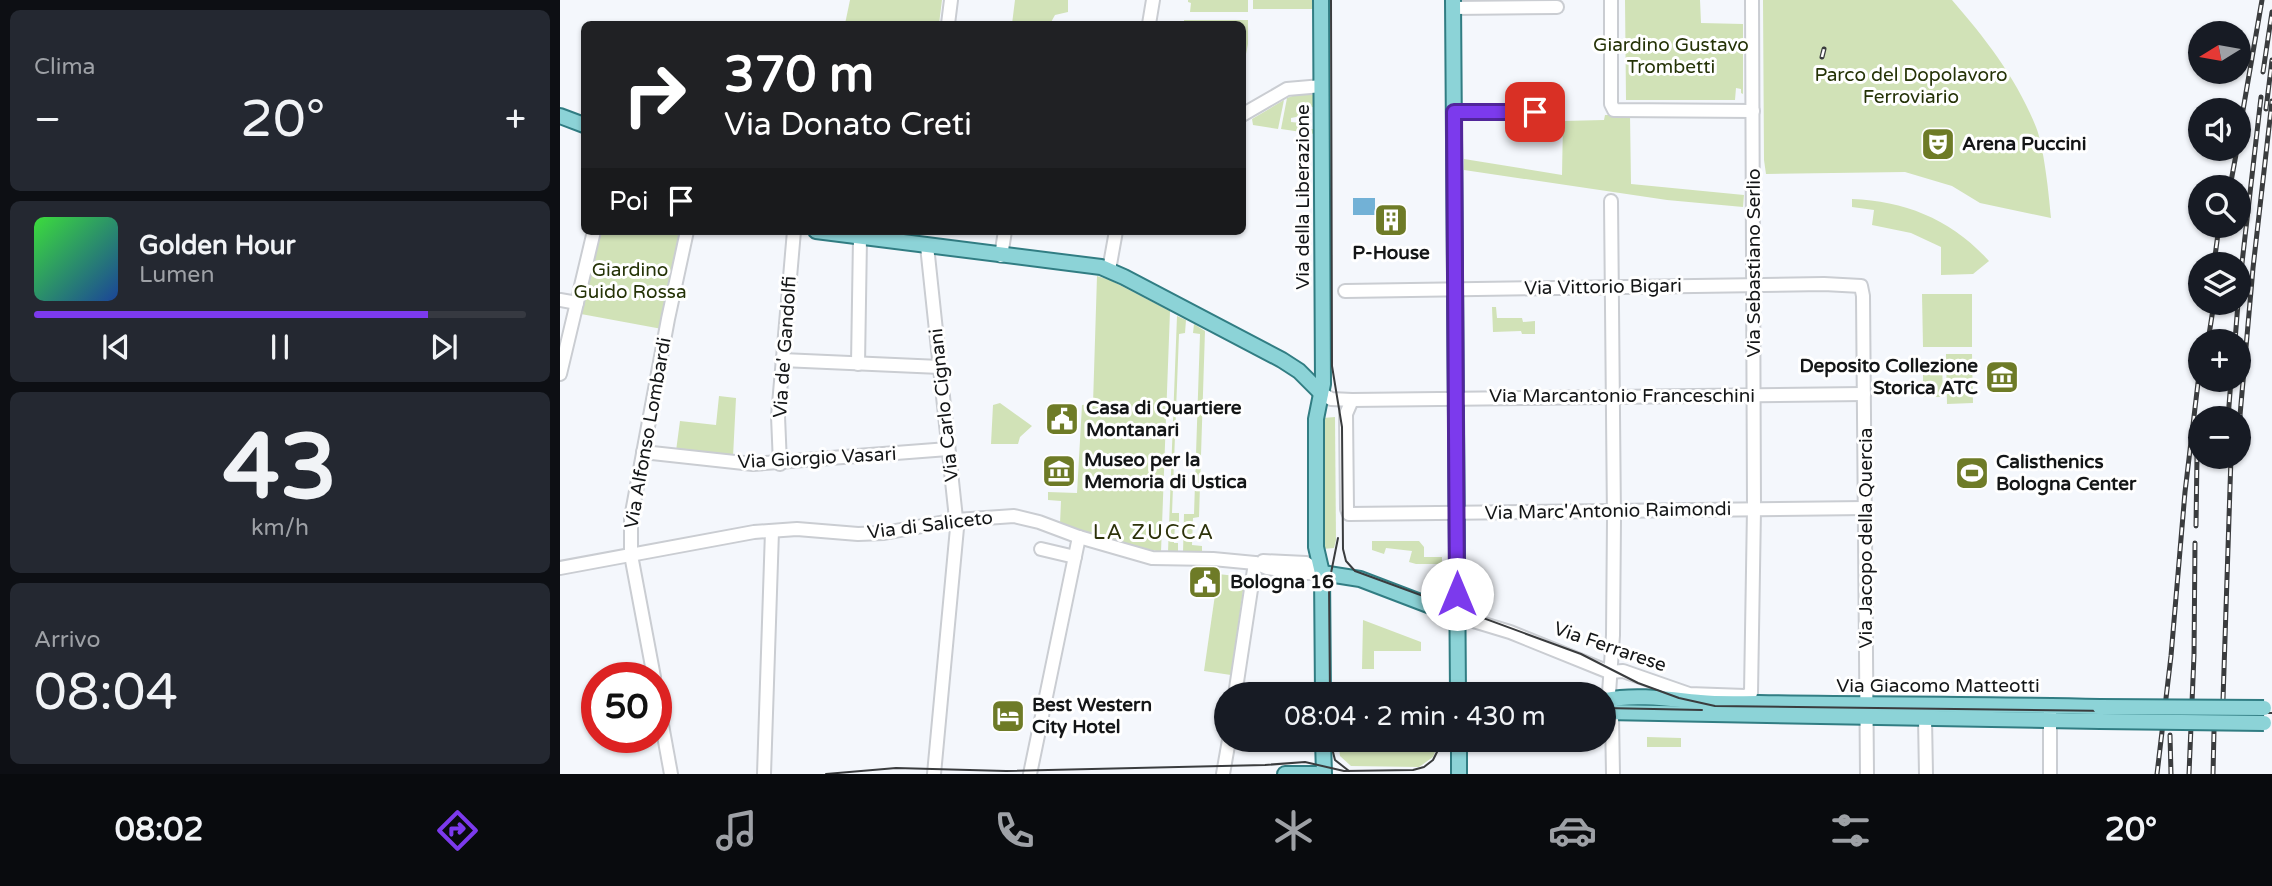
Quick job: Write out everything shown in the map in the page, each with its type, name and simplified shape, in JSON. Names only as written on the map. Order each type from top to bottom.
[{"type":"main road","name":"Via della Liberazione","points":[[1319,400],[1323,359],[1321,0]]},
{"type":"main road","points":[[1453,4],[1458,682]]},
{"type":"main road","points":[[560,116],[581,124]]},
{"type":"main road","points":[[867,236],[926,241],[1001,256],[1109,270],[1299,371],[1319,400],[1316,547],[1322,573],[1323,682]]},
{"type":"main road","points":[[1265,352],[1319,400]]},
{"type":"main road","points":[[1299,371],[1317,365],[1323,359]]},
{"type":"main road","name":"Via Ferrarese","points":[[1322,573],[1360,579],[1457,616]]},
{"type":"main road","name":"Via Giacomo Matteotti","points":[[1616,706],[1867,711],[2050,706],[2100,714],[2268,716]]},
{"type":"main road","name":"Via Giacomo Matteotti","points":[[1867,711],[1925,718],[2050,722],[2100,714]]},
{"type":"main road","points":[[1323,752],[1324,774]]},
{"type":"main road","points":[[1459,752],[1459,774]]},
{"type":"main road","points":[[1285,774],[1316,774]]},
{"type":"street","points":[[948,21],[951,0]]},
{"type":"street","points":[[1150,21],[1153,0]]},
{"type":"street","points":[[1611,0],[1611,104],[1614,110],[1753,111]]},
{"type":"street","name":"Via Sebastiano Serlio","points":[[1685,693],[1716,696],[1749,694],[1754,509],[1752,0]]},
{"type":"street","points":[[1453,4],[1557,6]]},
{"type":"street","points":[[1246,113],[1287,89],[1322,86]]},
{"type":"street","points":[[1454,112],[1557,112]]},
{"type":"street","points":[[1609,682],[1614,635],[1611,201]]},
{"type":"street","points":[[560,374],[593,235]]},
{"type":"street","name":"Via Alfonso Lombardi","points":[[650,662],[631,555],[631,518],[686,235]]},
{"type":"street","name":"Via de' Gandolfi","points":[[780,464],[778,416],[794,235]]},
{"type":"street","points":[[1001,256],[1004,235]]},
{"type":"street","points":[[1109,270],[1115,235]]},
{"type":"street","points":[[858,363],[867,236]]},
{"type":"street","name":"Via Carlo Cignani","points":[[926,241],[957,520],[934,774]]},
{"type":"street","name":"Via Vittorio Bigari","points":[[1345,290],[1861,286]]},
{"type":"street","name":"Via Jacopo della Quercia","points":[[1861,286],[1866,508],[1867,774]]},
{"type":"street","points":[[560,300],[577,303]]},
{"type":"street","points":[[782,360],[940,367]]},
{"type":"street","name":"Via Marcantonio Franceschini","points":[[1319,400],[1864,394]]},
{"type":"street","name":"Via Marc'Antonio Raimondi","points":[[1352,400],[1346,414],[1347,509],[1351,514],[1866,508]]},
{"type":"street","name":"Via Giorgio Vasari","points":[[643,452],[739,464],[780,464],[948,449]]},
{"type":"street","name":"Via di Saliceto","points":[[560,568],[754,532],[797,529],[858,534],[884,533],[957,520],[1023,517],[1152,558],[1255,563],[1266,560],[1300,562],[1322,573]]},
{"type":"street","points":[[764,774],[772,531]]},
{"type":"street","points":[[1030,774],[1079,537]]},
{"type":"street","points":[[1041,549],[1075,557]]},
{"type":"street","points":[[1238,682],[1255,563]]},
{"type":"street","name":"Via Ferrarese","points":[[1457,616],[1510,632],[1609,672],[1623,671],[1685,693]]},
{"type":"street","points":[[2050,706],[2050,774]]},
{"type":"street","name":"Via Giacomo Matteotti","points":[[1925,718],[1926,774]]},
{"type":"street","points":[[1223,774],[1226,752]]},
{"type":"street","points":[[1611,752],[1613,774]]},
{"type":"street","points":[[667,753],[671,774]]},
{"type":"green space","points":[[850,0],[942,0],[939,21],[846,21]]},
{"type":"green space","points":[[1015,0],[1068,0],[1068,12],[1055,15],[1052,21],[1012,21]]},
{"type":"green space","points":[[1188,0],[1248,0],[1248,12],[1190,12],[1191,3]]},
{"type":"green space","points":[[1253,0],[1315,0],[1315,9],[1253,9]]},
{"type":"green space","name":"Giardino Gustavo Trombetti","points":[[1625,0],[1700,0],[1701,23],[1743,24],[1743,94],[1741,89],[1736,88],[1735,100],[1626,100]]},
{"type":"green space","name":"Parco del Dopolavoro Ferroviario","points":[[1763,0],[1952,0],[1999,60],[2028,109],[2041,146],[2051,218],[1980,203],[1952,186],[1905,172],[1766,174]]},
{"type":"green space","points":[[1248,20],[1246,54],[1246,21],[1184,21]]},
{"type":"green space","points":[[1298,94],[1315,95],[1316,107],[1311,107],[1311,114],[1291,118],[1291,122],[1301,123],[1301,129],[1316,129],[1315,134],[1281,129],[1287,98]]},
{"type":"green space","points":[[1284,100],[1278,129],[1253,125],[1252,119]]},
{"type":"green space","points":[[1605,115],[1630,115],[1631,184],[1744,195],[1743,207],[1667,200],[1464,170],[1464,159],[1562,175],[1563,121],[1604,120]]},
{"type":"green space","points":[[1852,199],[1891,204],[1927,215],[1960,234],[1989,261],[1973,274],[1941,275],[1941,247],[1911,233],[1872,225],[1874,210],[1852,207]]},
{"type":"green space","name":"Giardino Guido Rossa","points":[[600,235],[681,235],[662,329],[581,314]]},
{"type":"green space","points":[[1097,276],[1170,311],[1161,552],[1093,537],[1060,524],[1061,501],[1048,500],[1048,492],[1077,493],[1082,405],[1093,404]]},
{"type":"green space","points":[[1922,294],[1972,294],[1972,347],[1923,347]]},
{"type":"green space","points":[[1492,307],[1496,307],[1497,318],[1535,321],[1535,334],[1522,334],[1521,331],[1493,332]]},
{"type":"green space","points":[[1177,316],[1186,320],[1185,333],[1179,334],[1172,513],[1179,513],[1179,523],[1175,523],[1174,543],[1178,543],[1178,552],[1168,552]]},
{"type":"green space","points":[[1194,324],[1205,331],[1199,517],[1193,518],[1192,545],[1202,546],[1202,553],[1183,553],[1184,514],[1194,514],[1200,334],[1193,333]]},
{"type":"green space","points":[[1946,354],[1972,354],[1973,403],[1947,404]]},
{"type":"green space","points":[[1923,361],[1942,361],[1943,397],[1923,397]]},
{"type":"green space","points":[[719,396],[736,398],[733,457],[676,451],[680,421],[716,425]]},
{"type":"green space","points":[[1000,403],[1032,426],[1020,437],[1018,444],[991,444],[993,405]]},
{"type":"green space","points":[[1335,417],[1336,540],[1334,548],[1322,549],[1321,422],[1323,418]]},
{"type":"green space","points":[[1372,541],[1419,541],[1424,547],[1424,557],[1442,557],[1442,564],[1409,562],[1412,551],[1386,548],[1384,554],[1372,550]]},
{"type":"green space","points":[[1218,574],[1245,577],[1231,675],[1204,671]]},
{"type":"green space","points":[[1363,620],[1421,642],[1421,651],[1374,651],[1374,669],[1362,669]]},
{"type":"green space","points":[[1647,737],[1681,738],[1681,747],[1647,747]]},
{"type":"green space","points":[[1340,752],[1435,752],[1433,757],[1419,767],[1351,766],[1340,756]]},
{"type":"water","points":[[1353,198],[1375,198],[1375,215],[1353,215]]},
{"type":"tram line","points":[[1331,0],[1332,366],[1342,427],[1343,549],[1346,561],[1355,571],[1581,654],[1638,683],[1679,698],[1715,706],[2272,713]]},
{"type":"tram line","points":[[1330,682],[1329,583],[1338,538]]},
{"type":"tram line","points":[[1616,708],[1702,710]]},
{"type":"tram line","points":[[1333,752],[1335,760],[1349,771]]},
{"type":"tram line","points":[[826,774],[896,768],[1006,771],[1305,762],[1344,771],[1413,770],[1424,767],[1433,760],[1437,752]]},
{"type":"railway","points":[[2245,98],[2262,0]]},
{"type":"railway","points":[[2263,72],[2272,12]]},
{"type":"railway","points":[[1822,57],[1824,49]]},
{"type":"railway","points":[[2266,109],[2272,60]]},
{"type":"railway","points":[[2243,252],[2261,97]]},
{"type":"railway","points":[[2241,406],[2272,101]]},
{"type":"railway","points":[[2232,175],[2235,161]]},
{"type":"railway","points":[[2216,252],[2217,238]]},
{"type":"railway","points":[[2210,329],[2212,315]]},
{"type":"railway","points":[[2236,329],[2237,315]]},
{"type":"railway","points":[[2157,774],[2197,392]]},
{"type":"railway","points":[[2229,406],[2230,392]]},
{"type":"railway","points":[[2196,526],[2197,469]]},
{"type":"railway","points":[[2223,700],[2231,469]]},
{"type":"railway","points":[[2189,774],[2195,543]]},
{"type":"railway","points":[[2213,774],[2214,731]]},
{"type":"railway","points":[[2170,735],[2171,774]]},
{"type":"place","name":"Arena Puccini","points":[[1938,144]]},
{"type":"place","name":"P-House","points":[[1391,220]]},
{"type":"place","name":"Deposito Collezione Storica ATC","points":[[2002,377]]},
{"type":"place","name":"Casa di Quartiere Montanari","points":[[1062,419]]},
{"type":"place","name":"Museo per la Memoria di Ustica","points":[[1059,471]]},
{"type":"place","name":"Calisthenics Bologna Center","points":[[1972,473]]},
{"type":"place","name":"Bologna 16","points":[[1205,582]]},
{"type":"place","name":"Best Western City Hotel","points":[[1008,716]]},
{"type":"district","name":"LA ZUCCA","points":[[1154,532]]},
{"type":"route","points":[[1457,594],[1454,112],[1535,112]]}]
